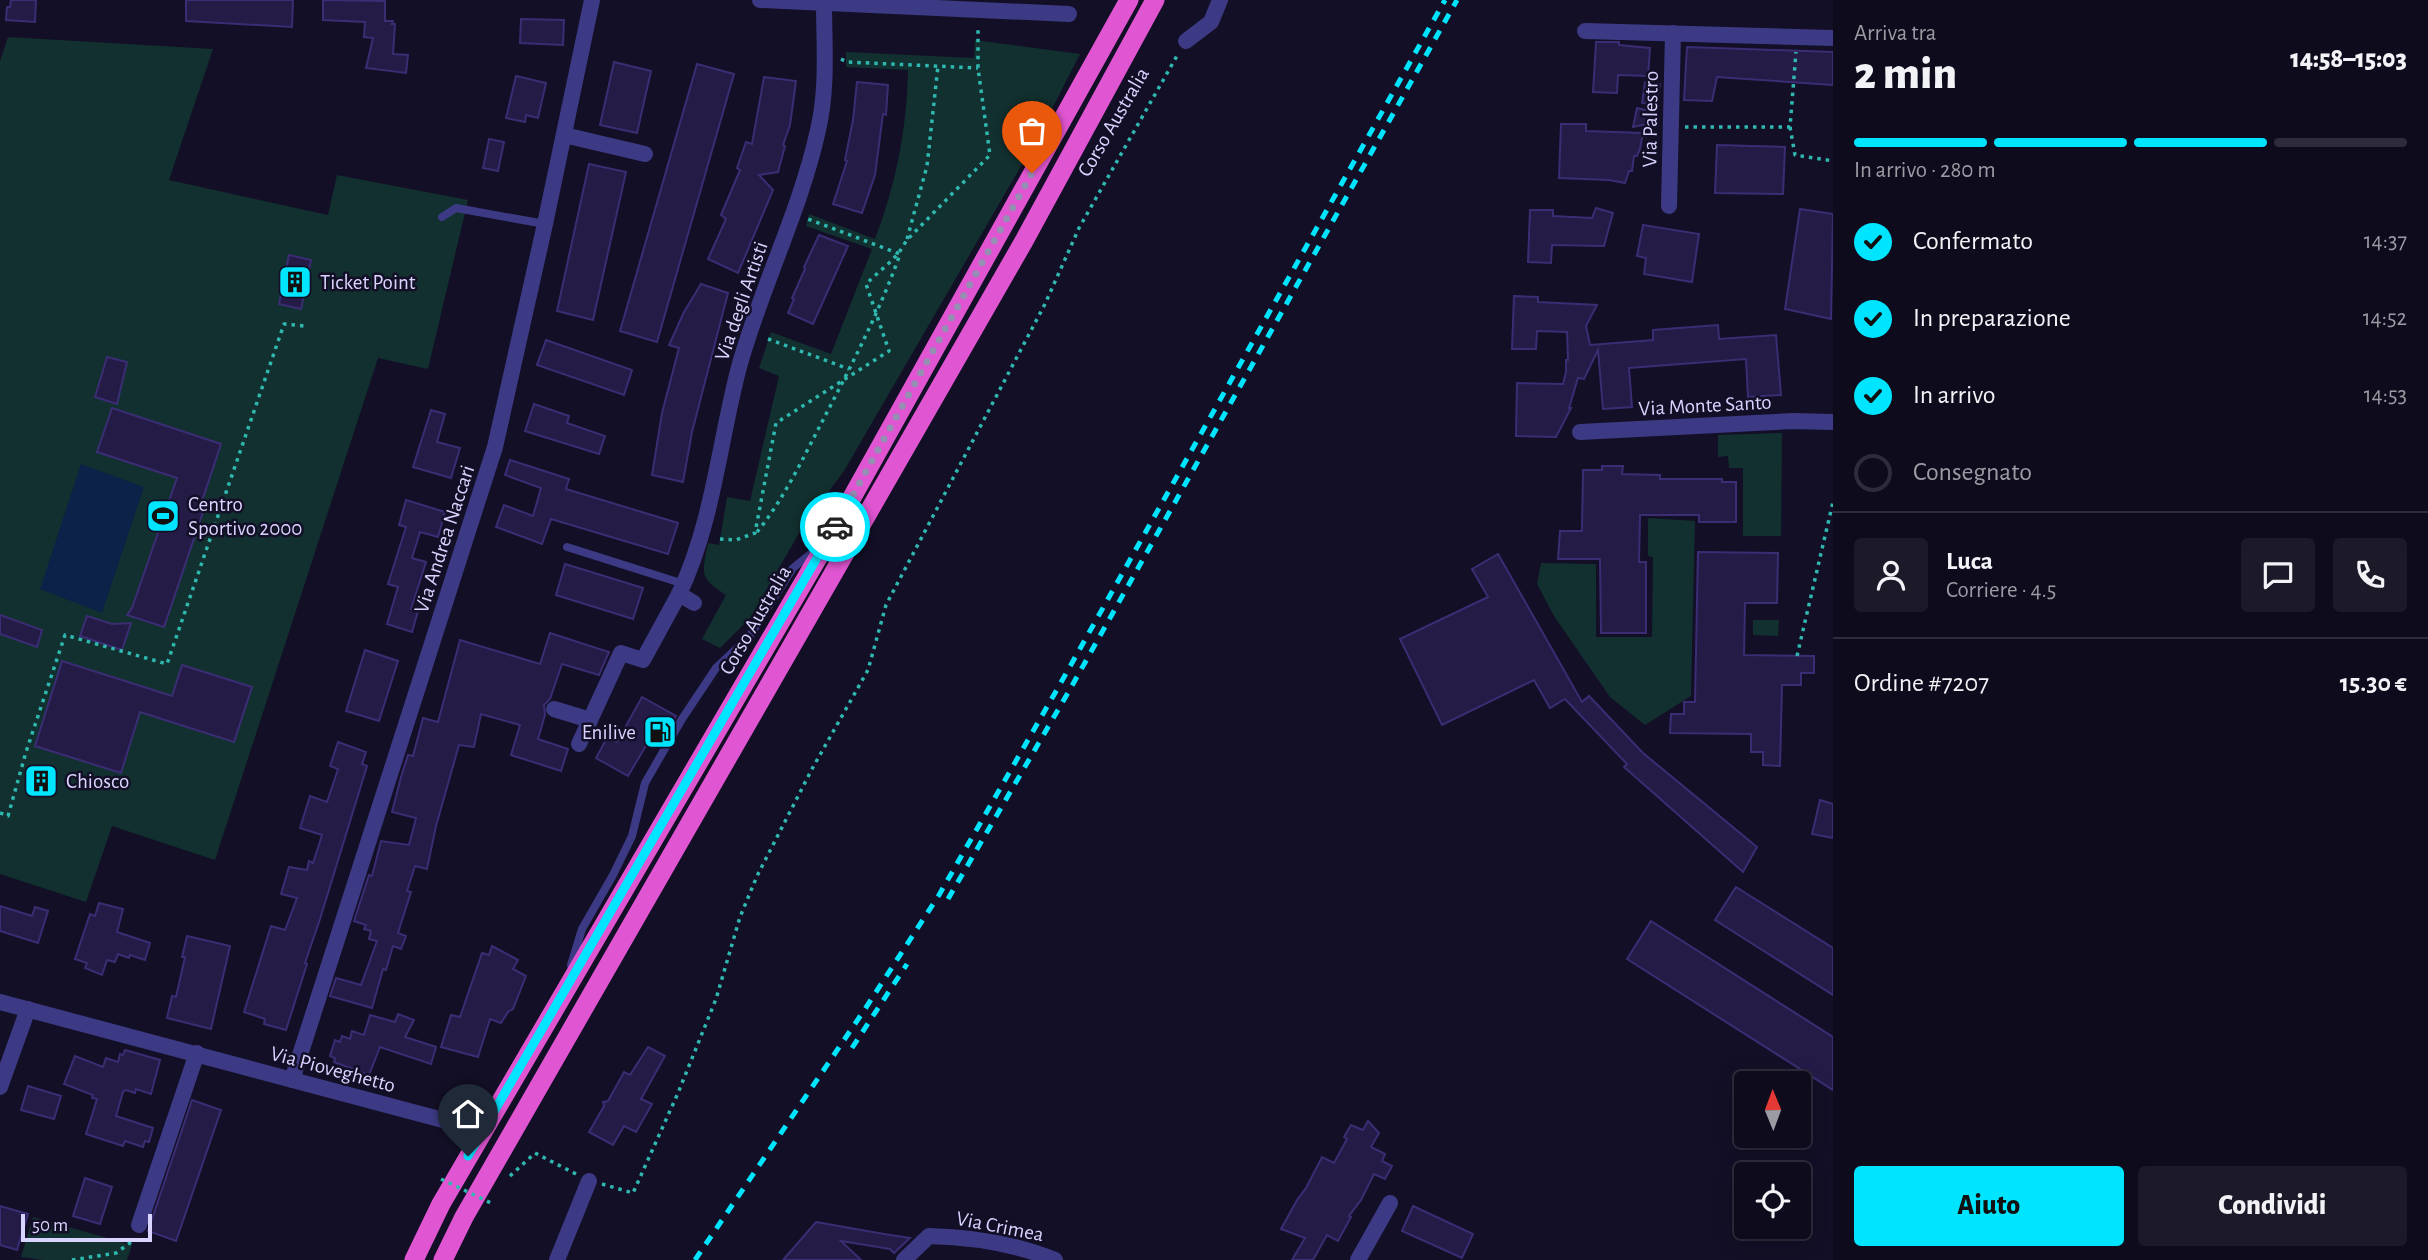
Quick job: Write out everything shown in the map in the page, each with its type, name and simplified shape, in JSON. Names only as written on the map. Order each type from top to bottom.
[{"type":"highway","points":[[1073,100],[1114,0]]},
{"type":"highway","name":"Corso Australia","points":[[414,1260],[441,1203],[830,537],[1129,0]]},
{"type":"highway","name":"Corso Australia","points":[[443,1260],[464,1217],[1024,242],[1155,0]]},
{"type":"street","name":"Via Andrea Naccari","points":[[292,1080],[495,447],[592,0]]},
{"type":"street","points":[[761,0],[980,5],[1069,14]]},
{"type":"street","points":[[1186,41],[1211,22],[1220,0]]},
{"type":"street","name":"Via degli Artisti","points":[[590,720],[621,653],[643,660],[682,589],[702,535],[724,428],[748,333],[794,213],[819,128],[824,91],[824,2]]},
{"type":"street","points":[[1585,31],[1833,38]]},
{"type":"street","name":"Via Palestro","points":[[1669,206],[1673,33]]},
{"type":"street","points":[[564,135],[645,154]]},
{"type":"street","name":"Via Monte Santo","points":[[1580,432],[1793,421],[1833,422]]},
{"type":"street","points":[[682,589],[694,603]]},
{"type":"street","points":[[554,709],[590,720],[579,744]]},
{"type":"street","name":"Via Pioveghetto","points":[[0,1002],[458,1124]]},
{"type":"street","points":[[0,1087],[28,1009]]},
{"type":"street","points":[[139,1224],[197,1054]]},
{"type":"street","points":[[556,1260],[589,1181]]},
{"type":"street","points":[[1358,1260],[1390,1203]]},
{"type":"street","name":"Via Crimea","points":[[904,1260],[929,1236],[960,1237],[1034,1252],[1055,1260]]},
{"type":"lane","points":[[442,218],[456,208],[545,224]]},
{"type":"lane","points":[[564,990],[582,929],[632,836],[646,783],[682,719],[716,668],[749,638],[793,568],[830,537]]},
{"type":"lane","points":[[567,547],[682,589]]},
{"type":"path","points":[[906,241],[990,155],[978,68],[980,5]]},
{"type":"path","points":[[1796,37],[1790,127],[1795,155],[1833,161]]},
{"type":"path","name":"Corso Australia","points":[[589,1181],[632,1193],[716,999],[740,917],[757,876],[867,670],[886,605],[1045,304],[1079,228],[1186,41]]},
{"type":"path","points":[[824,57],[838,57],[847,62],[978,68]]},
{"type":"path","points":[[720,539],[736,540],[755,533],[766,521],[802,460],[876,313],[906,241],[927,166],[938,66]]},
{"type":"path","points":[[1672,127],[1790,127]]},
{"type":"path","points":[[794,213],[900,254]]},
{"type":"path","points":[[755,533],[776,424],[889,351],[866,284],[891,259],[900,254]]},
{"type":"path","points":[[0,813],[8,816],[65,635],[167,664],[284,324],[304,326]]},
{"type":"path","points":[[768,339],[849,369]]},
{"type":"path","points":[[1797,656],[1833,502]]},
{"type":"path","points":[[503,1182],[535,1153],[589,1181]]},
{"type":"path","points":[[441,1179],[491,1203],[497,1193]]},
{"type":"path","points":[[72,1260],[116,1253],[133,1242],[139,1224]]},
{"type":"green space","name":"Centro Sportivo 2000","points":[[8,37],[213,49],[169,180],[328,215],[337,175],[468,200],[428,369],[378,358],[215,860],[112,826],[86,902],[0,874],[0,61]]},
{"type":"green space","points":[[975,40],[1080,54],[1035,142],[844,471],[805,523],[750,618],[720,648],[702,639],[726,595],[707,579],[704,562],[708,543],[719,545],[727,497],[750,501],[779,376],[759,368],[771,332],[831,354],[872,249],[806,226],[809,214],[875,239],[899,156],[908,70],[846,67],[846,52],[974,58]]},
{"type":"green space","points":[[1782,433],[1781,536],[1743,536],[1743,468],[1729,468],[1728,456],[1718,457],[1718,435]]},
{"type":"green space","points":[[1648,518],[1695,521],[1691,696],[1645,725],[1610,697],[1554,616],[1537,584],[1541,563],[1596,564],[1596,637],[1652,637],[1653,557],[1648,556]]},
{"type":"green space","points":[[1753,620],[1779,620],[1778,636],[1753,635]]},
{"type":"green space","points":[[33,1217],[132,1245],[127,1260],[43,1260],[21,1257]]},
{"type":"water","points":[[81,464],[144,487],[102,613],[40,589]]},
{"type":"building","points":[[11,0],[36,0],[35,22],[6,20],[7,7],[10,7]]},
{"type":"building","points":[[186,0],[293,0],[292,27],[186,21]]},
{"type":"building","points":[[323,0],[385,1],[385,21],[393,21],[392,24],[395,24],[393,54],[408,55],[406,73],[366,68],[373,38],[364,37],[365,22],[323,20]]},
{"type":"building","points":[[521,19],[564,20],[563,45],[520,43]]},
{"type":"building","points":[[1596,42],[1619,42],[1619,45],[1650,48],[1648,76],[1618,75],[1617,93],[1593,92]]},
{"type":"building","points":[[1687,47],[1833,52],[1833,85],[1717,77],[1712,101],[1684,100]]},
{"type":"building","points":[[614,62],[651,71],[637,133],[600,125]]},
{"type":"building","points":[[697,64],[734,74],[657,342],[620,331]]},
{"type":"building","points":[[516,76],[546,83],[538,118],[526,115],[525,122],[506,118]]},
{"type":"building","points":[[764,77],[796,81],[790,125],[778,172],[759,175],[773,190],[738,273],[708,259],[726,219],[721,215],[740,170],[737,168],[746,142],[752,144]]},
{"type":"building","points":[[857,82],[888,85],[886,115],[883,114],[875,175],[862,213],[833,204],[847,161],[845,160]]},
{"type":"building","points":[[1645,82],[1660,84],[1656,105],[1642,103]]},
{"type":"building","points":[[1637,108],[1650,111],[1648,124],[1633,127]]},
{"type":"building","points":[[1561,124],[1586,124],[1586,131],[1643,133],[1640,149],[1637,156],[1634,156],[1632,171],[1629,171],[1625,183],[1559,178]]},
{"type":"building","points":[[489,139],[504,142],[498,171],[483,168]]},
{"type":"building","points":[[1717,145],[1785,147],[1783,194],[1715,193]]},
{"type":"building","points":[[589,164],[626,172],[593,320],[557,311]]},
{"type":"building","points":[[1596,208],[1613,213],[1604,246],[1552,245],[1551,263],[1528,262],[1530,210],[1553,210],[1553,216],[1592,218]]},
{"type":"building","points":[[1800,209],[1833,214],[1831,319],[1785,309]]},
{"type":"building","points":[[1643,225],[1699,234],[1692,282],[1644,274],[1646,258],[1637,256]]},
{"type":"building","points":[[819,235],[848,246],[813,324],[788,313],[804,267]]},
{"type":"building","name":"Ticket Point","points":[[289,255],[311,260],[301,309],[279,304]]},
{"type":"building","points":[[701,284],[728,293],[692,432],[683,482],[652,475],[662,413],[679,348],[669,345]]},
{"type":"building","points":[[1514,296],[1538,297],[1538,302],[1597,305],[1586,326],[1590,345],[1653,340],[1653,330],[1718,325],[1719,339],[1776,335],[1781,395],[1748,397],[1746,359],[1629,368],[1632,407],[1603,409],[1598,350],[1584,379],[1578,378],[1571,408],[1556,437],[1516,436],[1517,383],[1563,384],[1568,360],[1567,332],[1537,331],[1536,349],[1512,349]]},
{"type":"building","points":[[546,340],[632,370],[624,395],[537,365]]},
{"type":"building","points":[[107,357],[127,362],[117,404],[95,397]]},
{"type":"building","points":[[534,404],[569,416],[567,423],[605,436],[599,454],[525,431]]},
{"type":"building","points":[[112,408],[221,444],[201,504],[205,506],[164,627],[127,615],[132,608],[177,478],[97,452]]},
{"type":"building","points":[[431,410],[445,414],[437,442],[460,448],[451,478],[413,467]]},
{"type":"building","points":[[510,460],[569,479],[566,489],[678,523],[668,554],[551,519],[542,544],[496,527],[504,505],[533,516],[541,488],[505,475]]},
{"type":"building","points":[[1602,466],[1623,466],[1622,474],[1660,475],[1660,479],[1722,479],[1722,482],[1736,482],[1736,522],[1699,522],[1699,515],[1640,515],[1639,562],[1646,562],[1646,633],[1601,633],[1600,559],[1558,559],[1560,531],[1582,531],[1583,470],[1602,470]]},
{"type":"building","points":[[406,500],[445,512],[438,537],[420,532],[412,558],[426,562],[411,609],[418,611],[412,632],[387,624],[398,587],[388,584],[406,527],[399,525]]},
{"type":"building","points":[[1698,552],[1778,553],[1777,603],[1745,603],[1744,655],[1814,656],[1814,673],[1801,673],[1801,685],[1782,685],[1780,766],[1763,765],[1763,752],[1751,752],[1751,734],[1670,733],[1671,714],[1684,714],[1684,702],[1695,702]]},
{"type":"building","points":[[1498,554],[1582,702],[1589,696],[1643,753],[1757,847],[1743,872],[1624,767],[1627,764],[1565,699],[1550,708],[1534,680],[1442,725],[1400,639],[1488,597],[1472,569]]},
{"type":"building","points":[[565,564],[643,588],[633,619],[556,595]]},
{"type":"building","points":[[0,615],[42,630],[37,647],[0,634]]},
{"type":"building","points":[[87,616],[112,624],[131,623],[122,650],[80,636]]},
{"type":"building","points":[[550,633],[609,652],[599,675],[562,664],[550,699],[544,705],[545,715],[538,739],[568,749],[561,771],[511,755],[520,725],[481,714],[474,747],[459,745],[427,869],[415,866],[407,891],[411,892],[398,933],[406,936],[401,949],[393,946],[372,1008],[330,996],[336,978],[361,985],[377,941],[369,939],[371,931],[364,929],[366,925],[354,921],[369,875],[372,876],[381,841],[409,845],[416,818],[392,812],[408,755],[413,756],[423,718],[438,722],[460,640],[540,664]]},
{"type":"building","points":[[365,650],[398,661],[379,721],[346,711]]},
{"type":"building","points":[[62,661],[172,696],[182,665],[252,687],[234,742],[140,712],[121,773],[35,746]]},
{"type":"building","points":[[642,697],[676,716],[660,744],[650,739],[628,776],[596,758],[608,736],[617,742]]},
{"type":"building","points":[[338,742],[366,752],[362,764],[367,766],[286,1030],[264,1024],[265,1019],[244,1012],[271,926],[285,930],[297,898],[281,894],[289,867],[307,870],[309,861],[313,863],[322,835],[300,828],[310,796],[327,802],[338,769],[330,766]]},
{"type":"building","name":"Chiosco","points":[[47,765],[56,782],[50,793],[41,796],[31,792],[27,782],[31,773]]},
{"type":"building","points":[[1820,800],[1833,804],[1833,838],[1812,834]]},
{"type":"building","points":[[1736,887],[1833,948],[1833,995],[1715,920]]},
{"type":"building","points":[[99,903],[123,909],[117,932],[150,943],[145,960],[118,954],[115,962],[107,960],[102,975],[85,968],[87,963],[75,959],[90,914],[95,916]]},
{"type":"building","points":[[0,906],[32,916],[35,907],[48,911],[38,943],[0,931]]},
{"type":"building","points":[[1651,921],[1833,1037],[1833,1090],[1811,1076],[1811,1071],[1803,1071],[1627,959]]},
{"type":"building","points":[[187,936],[230,946],[211,1029],[167,1018],[172,996],[176,997]]},
{"type":"building","points":[[492,946],[518,960],[513,969],[526,976],[513,1009],[501,1023],[490,1019],[478,1057],[441,1047],[451,1015],[460,1017],[482,953],[489,955]]},
{"type":"building","points":[[398,1014],[414,1020],[405,1037],[436,1047],[431,1064],[380,1047],[369,1075],[334,1062],[335,1058],[330,1056],[335,1040],[340,1042],[342,1036],[350,1039],[352,1031],[364,1035],[370,1015],[395,1022]]},
{"type":"building","points":[[648,1047],[665,1056],[641,1099],[652,1104],[636,1132],[624,1126],[613,1145],[589,1132],[604,1106],[603,1102],[608,1101],[624,1072],[630,1075]]},
{"type":"building","points":[[125,1050],[160,1060],[151,1094],[136,1089],[135,1093],[126,1090],[116,1116],[153,1128],[149,1142],[145,1141],[143,1147],[125,1141],[123,1146],[86,1134],[97,1099],[64,1084],[75,1056],[103,1067],[106,1058],[118,1062],[120,1054],[123,1055]]},
{"type":"building","points":[[28,1086],[61,1096],[54,1119],[21,1110]]},
{"type":"building","points":[[192,1100],[221,1110],[176,1241],[148,1231]]},
{"type":"building","points":[[1368,1121],[1379,1133],[1371,1147],[1385,1154],[1382,1161],[1392,1166],[1385,1179],[1374,1174],[1361,1200],[1349,1216],[1351,1217],[1338,1241],[1327,1235],[1313,1260],[1292,1260],[1305,1238],[1281,1229],[1322,1157],[1334,1163],[1351,1125],[1363,1130]]},
{"type":"building","points":[[85,1178],[112,1187],[100,1224],[73,1216]]},
{"type":"building","points":[[0,1206],[28,1214],[17,1250],[0,1245]]},
{"type":"building","points":[[1413,1206],[1473,1234],[1462,1258],[1402,1231]]},
{"type":"building","points":[[816,1222],[910,1238],[894,1253],[890,1249],[841,1241],[861,1260],[783,1260]]},
{"type":"railway","points":[[695,1260],[939,895],[1445,0]]},
{"type":"railway","points":[[948,899],[1069,691],[1457,0]]},
{"type":"railway","points":[[852,1048],[907,964]]},
{"type":"way so far","points":[[835,527],[1032,173]]},
{"type":"place","name":"Ticket Point","points":[[295,282]]},
{"type":"place","name":"Centro Sportivo 2000","points":[[163,516]]},
{"type":"place","name":"Enilive","points":[[660,732]]},
{"type":"place","name":"Chiosco","points":[[41,781]]},
{"type":"route","points":[[468,1156],[835,527]]}]
